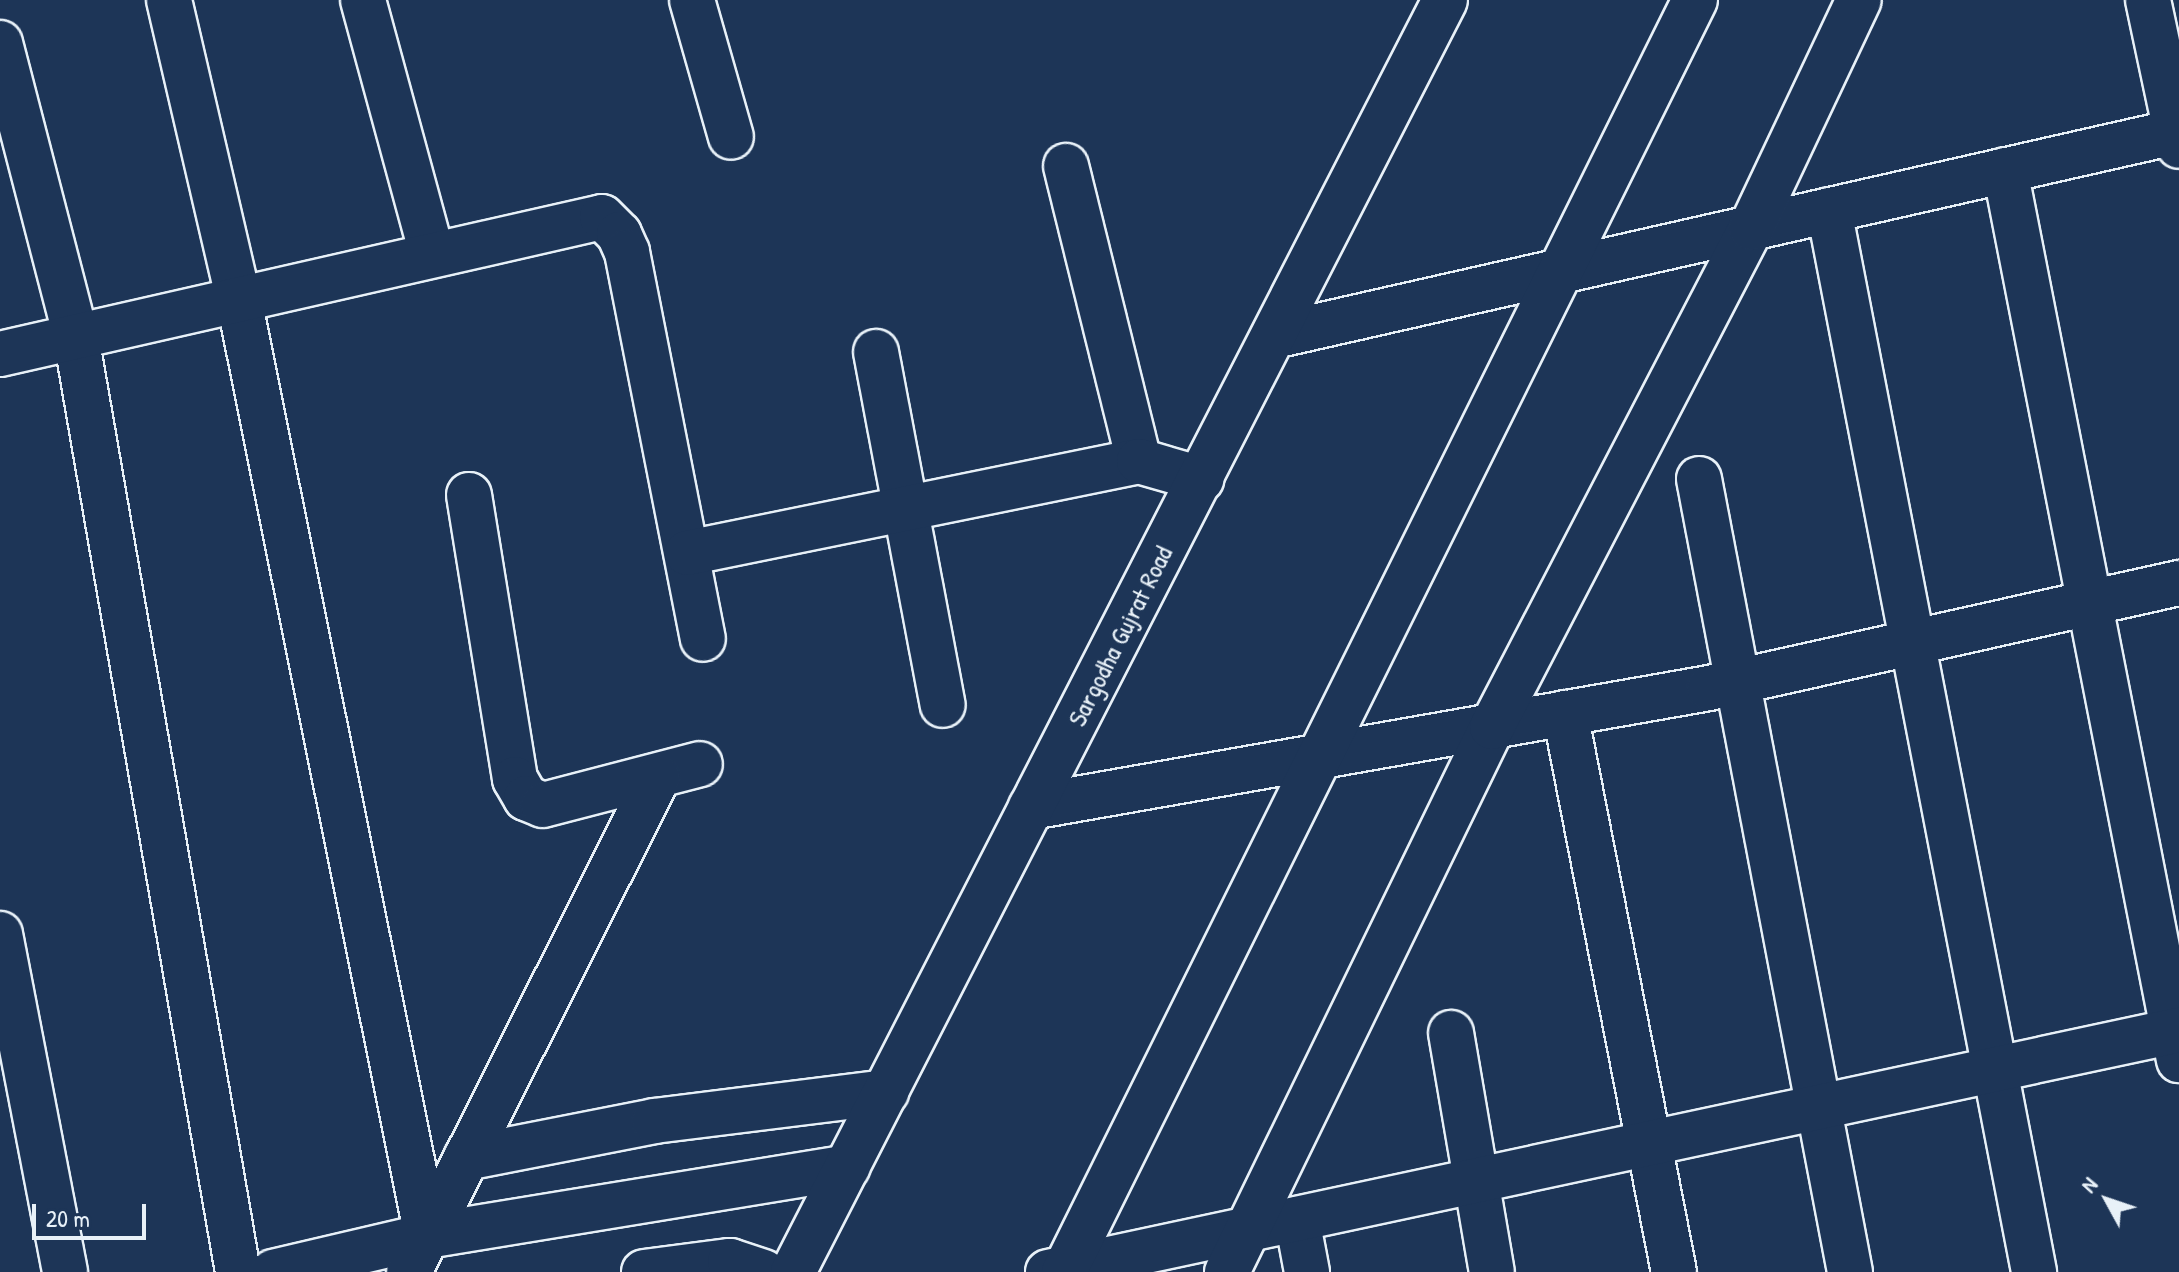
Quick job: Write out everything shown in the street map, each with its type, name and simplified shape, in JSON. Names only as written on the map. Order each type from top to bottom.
[{"type":"street","points":[[169,0],[239,300],[418,1254]]},
{"type":"street","points":[[363,0],[432,254]]},
{"type":"street","points":[[692,0],[731,137]]},
{"type":"street","name":"Sargodha Gujrat Road","points":[[793,1272],[1445,0]]},
{"type":"street","points":[[1059,1271],[1695,0]]},
{"type":"street","points":[[1227,1272],[1492,727],[1751,228],[1859,0]]},
{"type":"street","points":[[1274,336],[2005,170],[2178,136],[2148,0]]},
{"type":"street","points":[[0,43],[76,337],[238,1272]]},
{"type":"street","points":[[1066,166],[1139,461]]},
{"type":"street","points":[[1059,1271],[1994,1070],[2177,1041],[2088,604],[2005,170]]},
{"type":"street","points":[[1829,210],[1910,643],[2034,1272]]},
{"type":"street","points":[[0,354],[578,219],[602,217],[619,234],[703,639]]},
{"type":"street","points":[[876,352],[943,705]]},
{"type":"street","points":[[687,553],[1139,461],[1201,479]]},
{"type":"street","points":[[1699,479],[1850,1272]]},
{"type":"street","points":[[469,495],[515,779],[526,798],[543,805],[700,764]]},
{"type":"street","points":[[1031,807],[1739,681],[2179,583]]},
{"type":"street","points":[[1565,713],[1674,1272]]},
{"type":"street","points":[[418,1254],[658,777]]},
{"type":"street","points":[[0,934],[65,1272]]},
{"type":"street","points":[[1451,1033],[1492,1272]]},
{"type":"street","points":[[466,1158],[654,1121],[886,1092]]},
{"type":"street","points":[[273,1272],[418,1254],[847,1167]]},
{"type":"street","points":[[1297,1219],[1307,1272]]},
{"type":"street","points":[[644,1272],[730,1261],[763,1272]]}]
